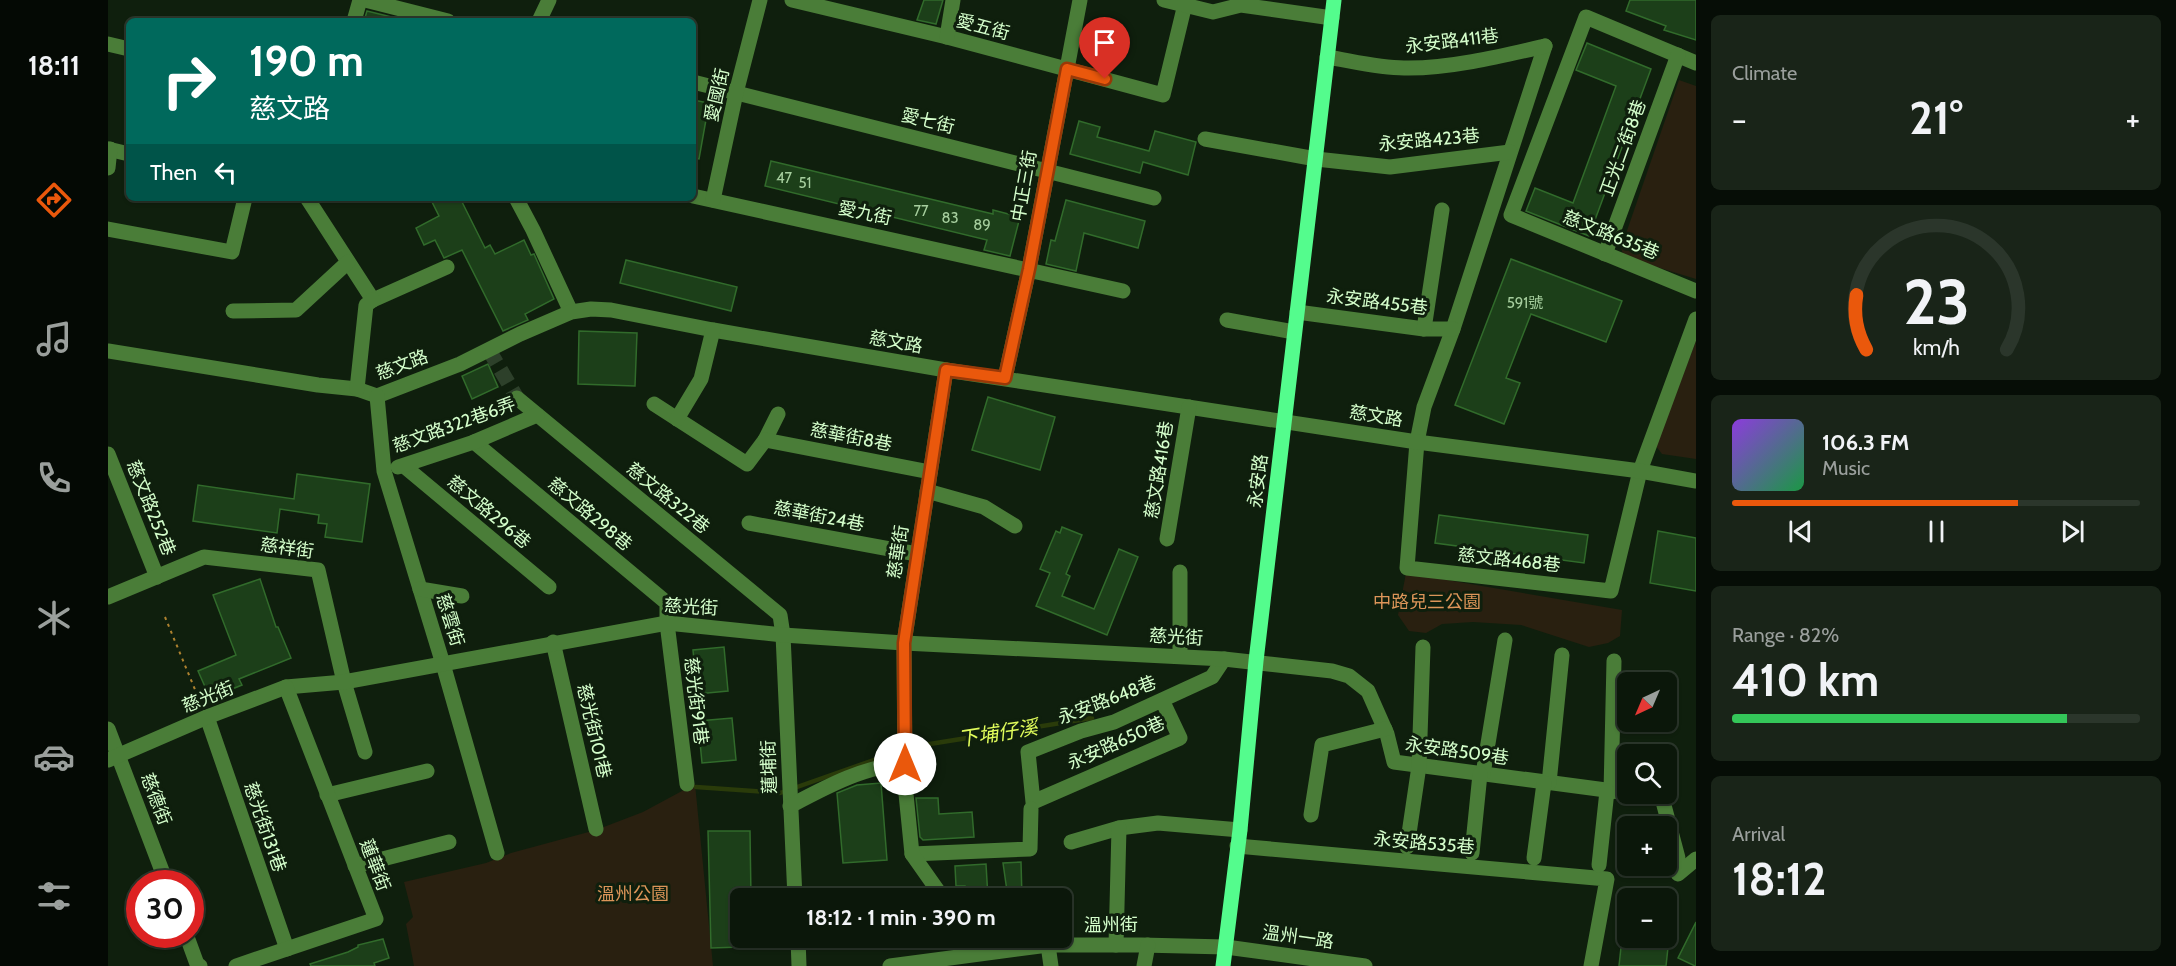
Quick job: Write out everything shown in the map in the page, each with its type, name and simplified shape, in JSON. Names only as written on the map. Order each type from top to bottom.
[{"type":"main road","name":"永安路","points":[[1223,966],[1256,662],[1334,0]]},
{"type":"street","points":[[355,18],[360,0]]},
{"type":"street","points":[[365,0],[436,18]]},
{"type":"street","points":[[540,18],[549,0]]},
{"type":"street","name":"愛國街","points":[[713,200],[736,93],[760,0]]},
{"type":"street","name":"愛五街","points":[[792,0],[1163,94],[1185,3]]},
{"type":"street","points":[[947,38],[953,0]]},
{"type":"street","name":"中正三街","points":[[1005,378],[1029,269],[1080,0]]},
{"type":"street","points":[[1164,0],[1185,3],[1213,12],[1254,3],[1332,18]]},
{"type":"street","name":"慈文路635巷","points":[[1678,55],[1586,17],[1511,215],[1696,291]]},
{"type":"street","points":[[108,44],[126,48]]},
{"type":"street","name":"永安路411巷","points":[[1327,57],[1404,68],[1459,63],[1545,46],[1510,152]]},
{"type":"street","points":[[1678,55],[1696,63]]},
{"type":"street","name":"正光二街8巷","points":[[1605,254],[1678,55]]},
{"type":"street","name":"愛七街","points":[[696,83],[1154,198]]},
{"type":"street","name":"永安路423巷","points":[[1205,139],[1316,159],[1390,167],[1510,152]]},
{"type":"street","points":[[108,168],[109,149],[126,153]]},
{"type":"street","points":[[1417,442],[1424,407],[1453,329],[1510,152]]},
{"type":"street","name":"愛九街","points":[[696,197],[1123,291]]},
{"type":"street","points":[[108,229],[232,252],[244,201]]},
{"type":"street","points":[[309,201],[373,300]]},
{"type":"street","points":[[518,201],[571,312]]},
{"type":"street","points":[[1424,329],[1442,210]]},
{"type":"street","points":[[233,311],[296,310],[348,262]]},
{"type":"street","points":[[357,389],[366,305],[447,267]]},
{"type":"street","name":"慈文路","points":[[108,351],[318,385],[357,389],[377,396],[460,363],[571,312],[591,309],[611,310],[946,370],[1417,442],[1640,471],[1696,481]]},
{"type":"street","name":"永安路455巷","points":[[1297,312],[1424,329],[1453,329]]},
{"type":"street","points":[[1640,471],[1696,319]]},
{"type":"street","points":[[1227,320],[1294,332]]},
{"type":"street","points":[[677,419],[701,379],[714,330]]},
{"type":"street","name":"慈華街","points":[[912,854],[905,754],[904,643],[946,370]]},
{"type":"street","name":"慈雲街","points":[[377,396],[384,471],[443,664],[497,853]]},
{"type":"street","name":"慈文路322巷","points":[[517,398],[780,615],[783,635]]},
{"type":"street","points":[[654,404],[747,464],[765,440],[778,414]]},
{"type":"street","name":"慈文路416巷","points":[[1167,539],[1189,407]]},
{"type":"street","name":"慈文路322巷6弄","points":[[384,471],[474,442],[537,415]]},
{"type":"street","name":"慈華街8巷","points":[[765,440],[930,472]]},
{"type":"street","name":"慈文路298巷","points":[[474,442],[667,603],[667,622]]},
{"type":"street","name":"慈文路468巷","points":[[1417,442],[1407,568],[1611,591],[1640,471]]},
{"type":"street","name":"慈文路252巷","points":[[108,454],[157,577]]},
{"type":"street","name":"慈文路296巷","points":[[404,466],[549,587]]},
{"type":"street","points":[[927,491],[984,507],[1015,526]]},
{"type":"street","name":"慈華街24巷","points":[[749,523],[917,554]]},
{"type":"street","name":"慈祥街","points":[[108,597],[204,557],[318,570],[344,682],[365,752]]},
{"type":"street","points":[[1180,572],[1180,656]]},
{"type":"street","points":[[420,589],[462,596]]},
{"type":"street","name":"慈光街","points":[[113,758],[207,717],[286,687],[344,682],[667,622],[783,635],[1224,658],[1256,662]]},
{"type":"street","name":"慈光街91巷","points":[[667,622],[687,784]]},
{"type":"street","name":"蓮埔街","points":[[783,635],[795,888]]},
{"type":"street","points":[[1472,853],[1481,774],[1505,640]]},
{"type":"street","name":"慈光街101巷","points":[[553,642],[596,829]]},
{"type":"street","points":[[1407,847],[1419,766],[1423,647]]},
{"type":"street","points":[[1534,858],[1562,655]]},
{"type":"street","name":"永安路648巷","points":[[1032,806],[1028,752],[1081,731],[1114,722],[1162,700],[1212,676],[1224,658]]},
{"type":"street","points":[[1599,865],[1609,791],[1614,661]]},
{"type":"street","name":"永安路509巷","points":[[1256,662],[1332,671],[1350,676],[1368,690],[1385,729],[1394,762],[1617,792]]},
{"type":"street","name":"蓮華街","points":[[236,966],[375,919],[286,687]]},
{"type":"street","name":"永安路650巷","points":[[1032,806],[1180,738],[1162,700]]},
{"type":"street","name":"慈光街131巷","points":[[207,717],[287,949]]},
{"type":"street","name":"慈德街","points":[[108,729],[113,758],[161,870]]},
{"type":"street","points":[[1311,815],[1322,745],[1385,729]]},
{"type":"street","points":[[790,795],[891,764],[905,754]]},
{"type":"street","points":[[327,795],[427,771]]},
{"type":"street","points":[[1670,804],[1678,858]]},
{"type":"street","points":[[912,854],[1030,849],[1032,806]]},
{"type":"street","name":"永安路535巷","points":[[1071,842],[1119,828],[1158,823],[1238,838],[1607,879],[1591,966]]},
{"type":"street","points":[[1116,945],[1119,828]]},
{"type":"street","points":[[355,866],[449,842]]},
{"type":"street","points":[[912,854],[936,888]]},
{"type":"street","points":[[1678,874],[1696,859]]},
{"type":"street","name":"溫州街","points":[[1072,945],[1226,947]]},
{"type":"street","points":[[1144,966],[1148,945]]},
{"type":"street","name":"溫州一路","points":[[1226,947],[1365,966]]},
{"type":"street","points":[[191,948],[196,965]]},
{"type":"street","points":[[798,948],[799,966]]},
{"type":"street","name":"溫州街","points":[[890,966],[1025,948]]},
{"type":"street","points":[[1048,948],[1051,966]]},
{"type":"path","points":[[165,617],[207,717]]},
{"type":"green space","points":[[1679,80],[1696,86],[1696,279],[1624,257],[1621,248]]},
{"type":"green space","points":[[1696,341],[1696,459],[1662,454],[1656,446]]},
{"type":"green space","name":"中路兒三公園","points":[[1406,573],[1622,610],[1620,636],[1608,643],[1589,647],[1521,625],[1473,622],[1442,624],[1426,633],[1409,631],[1398,615]]},
{"type":"green space","name":"溫州公園","points":[[695,784],[713,966],[414,966],[406,924],[413,917],[404,882],[486,863],[511,853],[596,830],[643,812]]},
{"type":"building","points":[[924,0],[943,0],[936,24],[917,20]]},
{"type":"building","points":[[1630,0],[1696,0],[1696,40],[1664,30],[1666,26],[1626,11]]},
{"type":"building","points":[[367,11],[396,18],[365,18]]},
{"type":"building","points":[[1587,43],[1651,69],[1589,236],[1526,211],[1535,188],[1573,203],[1616,86],[1576,70]]},
{"type":"building","points":[[696,101],[709,103],[699,159],[696,158]]},
{"type":"building","points":[[1079,121],[1100,127],[1097,137],[1149,151],[1155,131],[1196,142],[1188,175],[1143,162],[1140,173],[1070,154]]},
{"type":"building","points":[[771,161],[993,214],[993,210],[1020,217],[1010,256],[984,250],[987,240],[765,186]]},
{"type":"building","points":[[1066,200],[1145,221],[1138,248],[1084,233],[1076,271],[1046,264],[1051,240],[1055,241]]},
{"type":"building","points":[[432,201],[462,201],[485,248],[490,245],[495,254],[524,240],[531,255],[534,254],[554,299],[525,314],[528,320],[503,331],[462,250],[444,258],[435,240],[424,245],[416,228],[439,216]]},
{"type":"building","points":[[1511,259],[1622,301],[1606,342],[1531,314],[1506,378],[1520,383],[1504,424],[1455,405]]},
{"type":"building","points":[[626,260],[737,287],[731,311],[620,283]]},
{"type":"building","points":[[579,331],[637,333],[635,386],[578,384]]},
{"type":"building","points":[[488,364],[498,387],[472,399],[462,376]]},
{"type":"building","points":[[988,397],[1055,417],[1040,470],[972,450]]},
{"type":"building","points":[[297,474],[370,484],[362,542],[325,537],[327,524],[318,523],[319,515],[280,509],[277,533],[193,521],[198,485],[294,499]]},
{"type":"building","points":[[1439,515],[1588,535],[1584,563],[1435,543]]},
{"type":"building","points":[[1062,527],[1082,535],[1066,574],[1070,576],[1062,596],[1094,609],[1119,549],[1138,557],[1107,635],[1036,606],[1050,573],[1040,569],[1056,531],[1060,533]]},
{"type":"building","points":[[1658,531],[1696,538],[1696,591],[1650,583]]},
{"type":"building","points":[[260,579],[276,627],[278,627],[291,658],[239,679],[242,685],[210,698],[198,671],[236,655],[213,595]]},
{"type":"building","points":[[724,647],[728,691],[697,694],[693,650]]},
{"type":"building","points":[[732,718],[736,760],[702,763],[698,721]]},
{"type":"building","points":[[881,783],[887,860],[843,863],[837,793],[857,785]]},
{"type":"building","points":[[916,798],[938,798],[939,814],[972,812],[974,837],[923,840],[920,837]]},
{"type":"building","points":[[708,831],[750,831],[751,888],[730,888],[730,947],[711,948]]},
{"type":"building","points":[[1021,862],[1022,888],[1007,888],[1003,863]]},
{"type":"building","points":[[986,864],[987,888],[956,886],[955,866]]},
{"type":"building","points":[[1696,922],[1696,966],[1695,966],[1678,958]]},
{"type":"building","points":[[383,939],[389,958],[374,963],[375,966],[311,966],[310,964],[348,952],[358,945]]},
{"type":"building","points":[[1621,948],[1668,948],[1666,966],[1619,966]]},
{"type":"waterway","name":"下埔仔溪","points":[[696,787],[780,793],[911,747],[1092,718]]},
{"type":"tunnel","points":[[489,350],[517,398]]},
{"type":"route","points":[[905,764],[904,643],[946,370],[1005,378],[1029,269],[1067,69],[1105,79]]}]
